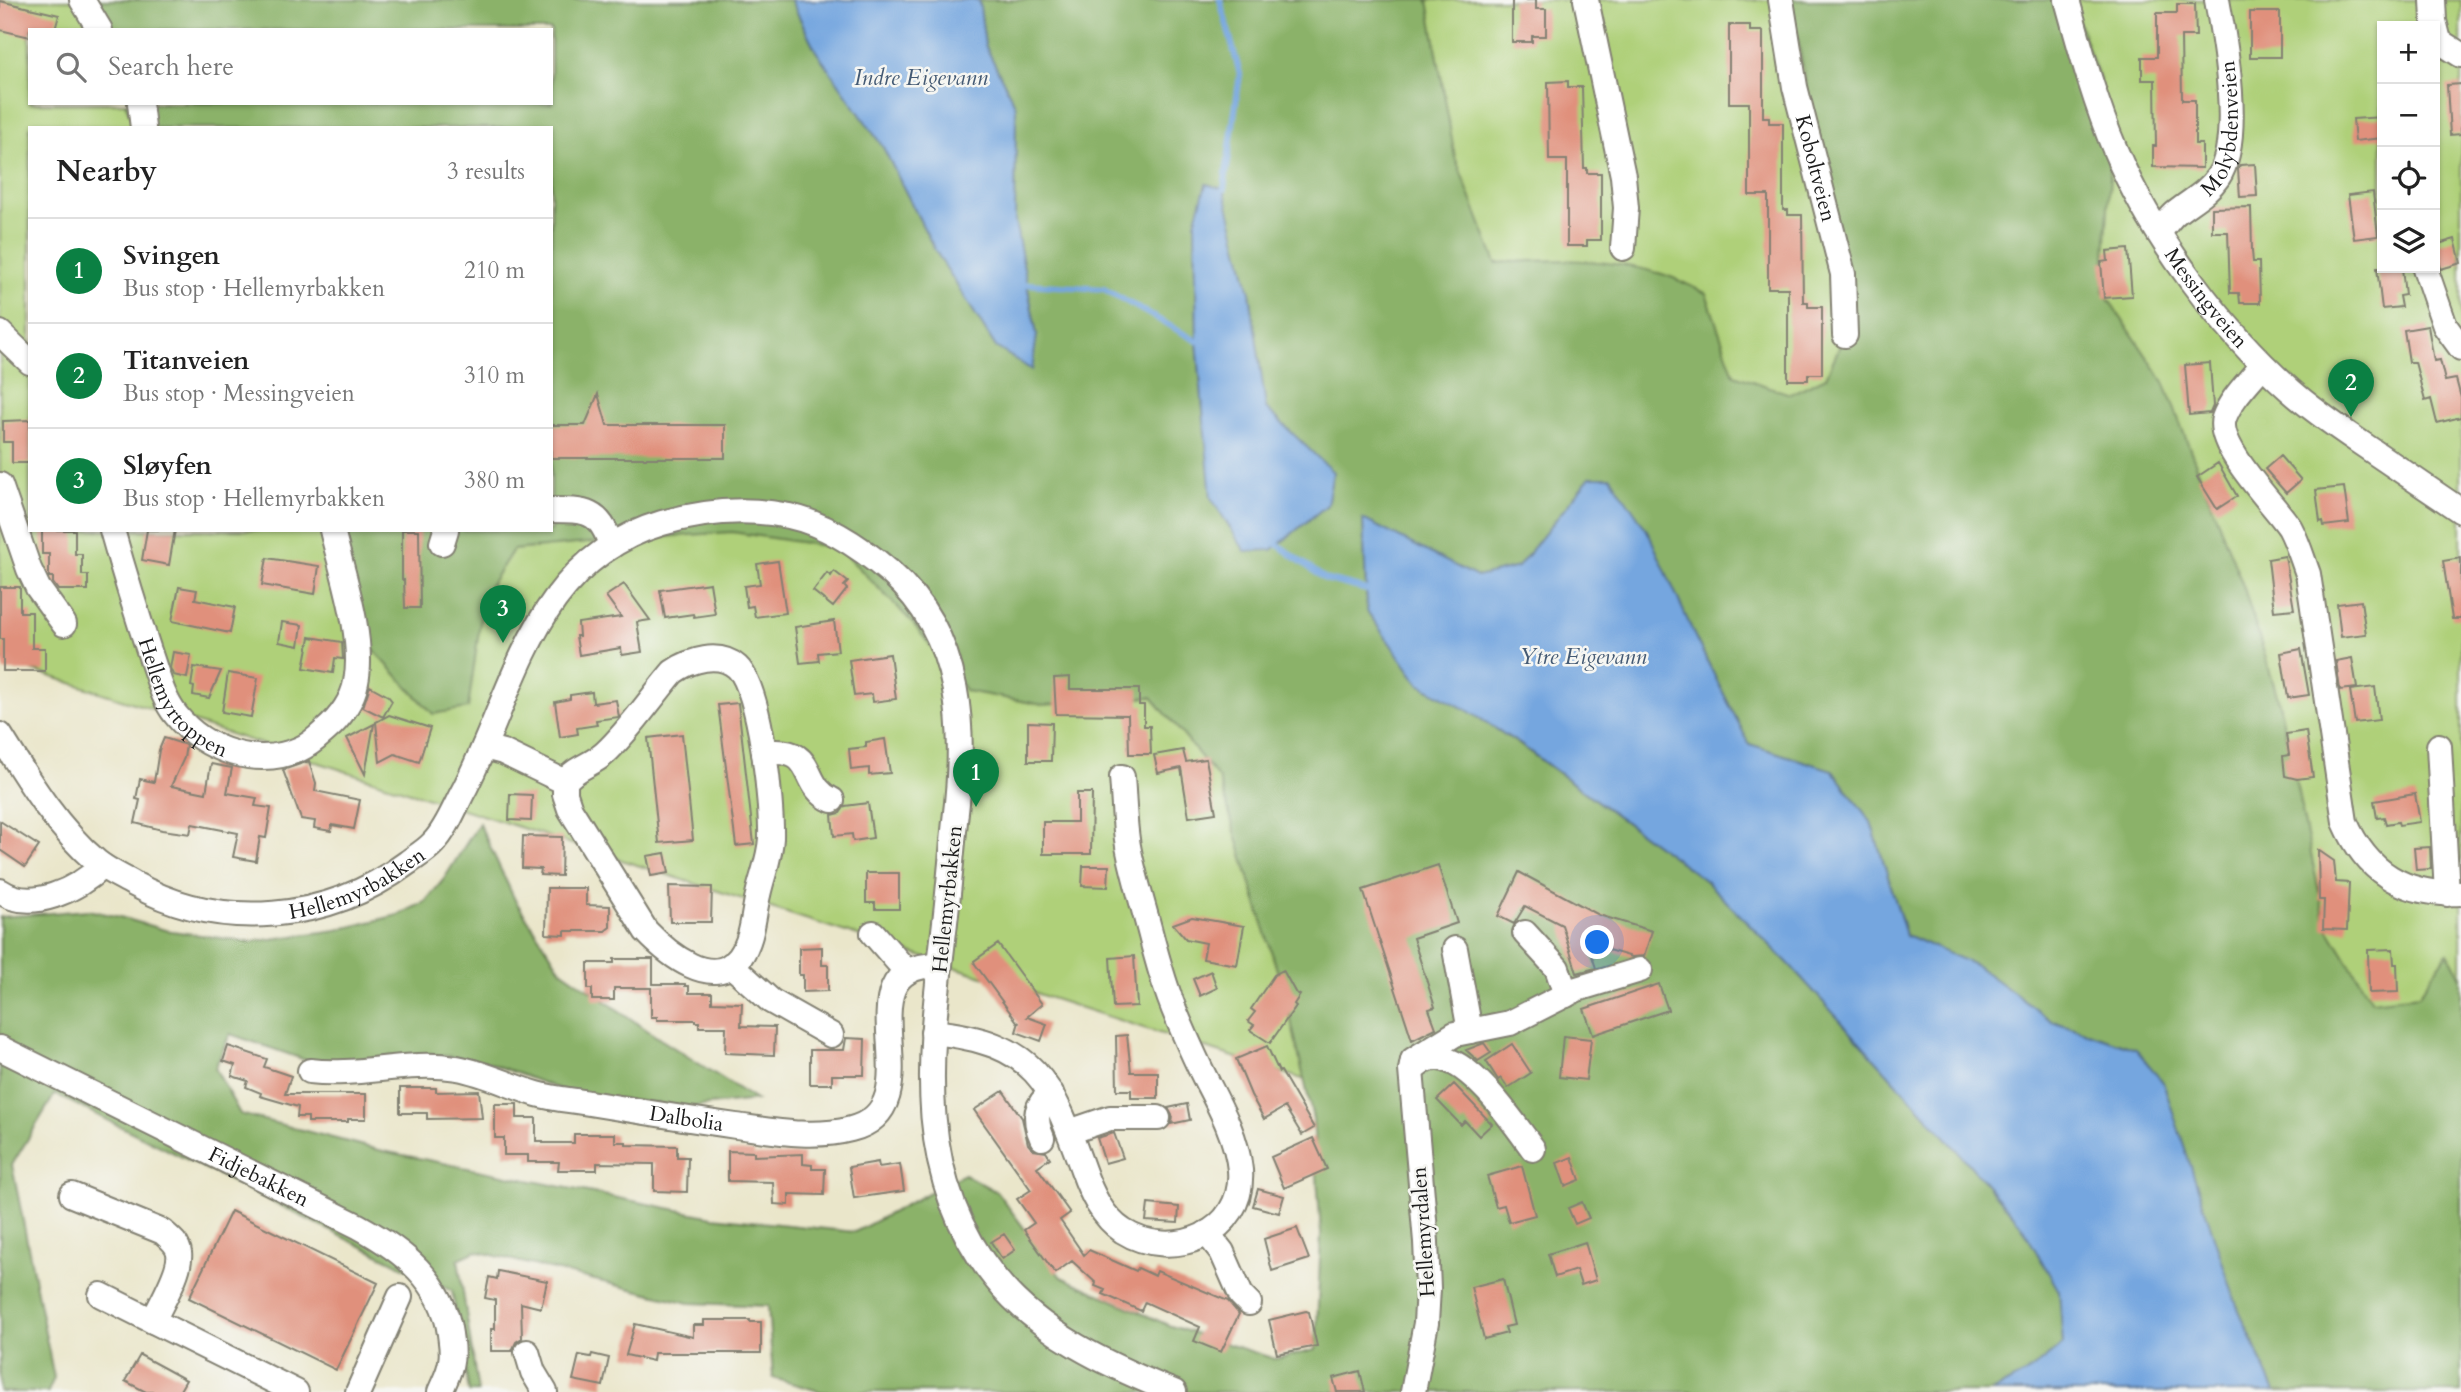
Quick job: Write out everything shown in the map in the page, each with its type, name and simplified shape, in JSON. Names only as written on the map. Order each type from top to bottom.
[{"type":"street","points":[[82,0],[99,28]]},
{"type":"street","points":[[1587,0],[1623,176],[1626,208],[1623,248]]},
{"type":"street","name":"Koboltveien","points":[[1781,0],[1795,87],[1843,274],[1845,335]]},
{"type":"street","name":"Messingveien","points":[[2067,0],[2083,60],[2115,151],[2135,192],[2195,286],[2262,365],[2315,411],[2461,511]]},
{"type":"street","name":"Molybdenveien","points":[[2159,232],[2176,213],[2208,190],[2220,174],[2227,157],[2230,137],[2227,67],[2217,0]]},
{"type":"street","points":[[2433,0],[2439,41],[2461,55]]},
{"type":"street","points":[[140,105],[143,126]]},
{"type":"street","points":[[2427,273],[2445,326],[2461,348]]},
{"type":"street","points":[[0,333],[28,360]]},
{"type":"street","points":[[2262,365],[2236,397],[2224,420],[2225,435],[2231,451],[2289,527],[2297,541],[2308,574],[2344,822],[2353,841],[2381,873],[2405,886],[2425,891],[2454,893],[2440,746]]},
{"type":"street","points":[[0,485],[29,569],[38,588],[64,624]]},
{"type":"street","points":[[553,510],[587,512],[598,518],[611,546]]},
{"type":"street","name":"Hellemyrbakken","points":[[0,735],[51,813],[102,866],[152,894],[201,909],[248,915],[272,915],[315,907],[365,889],[386,878],[433,844],[484,747],[531,635],[568,583],[611,546],[645,528],[709,512],[739,510],[781,514],[808,521],[848,542],[874,558],[909,590],[944,646],[952,671],[960,723],[960,780],[939,965],[931,1097],[937,1153],[952,1204],[979,1256],[995,1279],[1011,1295],[1054,1331],[1121,1370],[1174,1392]]},
{"type":"street","name":"Hellemyrtoppen","points":[[113,532],[147,646],[164,694],[174,713],[190,731],[210,746],[241,755],[266,756],[293,751],[310,744],[336,722],[356,683],[358,645],[332,532]]},
{"type":"street","points":[[704,659],[722,660],[736,666],[747,679],[754,696],[764,753],[771,836],[769,856],[750,936],[740,956],[727,968],[713,971],[699,968],[682,962],[653,939],[628,905],[570,809],[565,794],[565,782],[571,774],[592,764],[606,752],[673,672],[687,662],[704,659]]},
{"type":"street","points":[[484,747],[503,752],[565,782]]},
{"type":"street","points":[[764,753],[785,752],[799,759],[820,792],[832,800]]},
{"type":"street","points":[[933,1031],[991,1043],[1014,1053],[1034,1071],[1051,1093],[1092,1194],[1117,1227],[1134,1238],[1150,1244],[1186,1242],[1220,1224],[1232,1210],[1240,1191],[1240,1169],[1227,1124],[1178,1018],[1161,974],[1128,845],[1122,777]]},
{"type":"street","points":[[0,891],[19,899],[47,897],[77,885],[102,866]]},
{"type":"street","points":[[873,933],[907,972],[925,965],[939,965]]},
{"type":"street","points":[[1525,933],[1557,968],[1566,995]]},
{"type":"street","points":[[1455,949],[1469,1031]]},
{"type":"street","points":[[731,965],[771,1001],[831,1035]]},
{"type":"street","points":[[1411,1070],[1413,1060],[1420,1054],[1455,1034],[1523,1018],[1577,989],[1640,971]]},
{"type":"street","name":"Dalbolia","points":[[310,1071],[348,1072],[396,1066],[439,1066],[482,1074],[553,1098],[630,1111],[784,1132],[843,1130],[864,1125],[877,1116],[886,1104],[891,1082],[889,1006],[900,977],[907,972]]},
{"type":"street","name":"Fidjebakken","points":[[0,1048],[384,1240],[419,1269],[438,1297],[448,1320],[451,1364],[440,1392]]},
{"type":"street","points":[[1411,1070],[1426,1059],[1450,1060],[1488,1090],[1533,1149]]},
{"type":"street","name":"Hellemyrdalen","points":[[1411,1070],[1428,1288],[1426,1323],[1413,1392]]},
{"type":"street","points":[[1042,1138],[1037,1126],[1037,1110],[1041,1101],[1051,1093]]},
{"type":"street","points":[[1069,1132],[1110,1118],[1158,1118]]},
{"type":"street","points":[[72,1195],[163,1232],[173,1240],[179,1252],[179,1264],[153,1321]]},
{"type":"street","points":[[1207,1233],[1222,1252],[1241,1295],[1249,1303]]},
{"type":"street","points":[[101,1295],[296,1392]]},
{"type":"street","points":[[358,1392],[400,1297]]},
{"type":"street","points":[[527,1352],[533,1372],[545,1392]]},
{"type":"green space","points":[[0,0],[2461,0],[2461,1392],[2275,1392],[0,660]]},
{"type":"green space","points":[[81,0],[791,0],[816,51],[883,147],[935,250],[996,347],[1037,335],[1015,222],[1016,107],[985,45],[979,0],[1428,0],[1455,157],[1496,263],[1559,260],[1599,262],[1641,268],[1679,280],[1706,293],[1734,375],[1790,394],[1826,377],[1848,327],[1791,0],[2071,0],[2100,81],[2110,176],[2103,291],[2164,382],[2244,588],[2278,698],[2326,925],[2372,1001],[2419,995],[2448,953],[2461,977],[2461,1392],[2275,1392],[2237,1306],[2136,1049],[2052,1021],[1977,966],[1906,935],[1871,822],[1832,770],[1749,744],[1697,641],[1590,477],[1518,567],[1477,577],[1363,520],[1367,611],[1419,684],[1467,710],[1520,745],[1706,881],[1788,963],[2020,1223],[2060,1291],[2063,1344],[2025,1374],[1992,1392],[822,1392],[773,1378],[768,1306],[689,1303],[476,1251],[458,1259],[478,1392],[469,1392],[452,1291],[55,1094],[12,1165],[54,1378],[48,1392],[0,1392],[0,917],[88,910],[165,930],[249,942],[337,930],[398,915],[425,902],[444,879],[479,823],[515,900],[561,970],[657,1037],[756,1100],[691,1107],[575,1095],[484,1061],[430,1054],[311,1062],[230,1034],[215,1068],[240,1114],[383,1151],[713,1217],[855,1232],[964,1174],[997,1192],[1061,1277],[1168,1325],[1275,1359],[1316,1350],[1321,1234],[1313,1119],[1287,1003],[1219,779],[1152,697],[1043,705],[966,691],[911,621],[839,548],[732,532],[513,550],[484,595],[468,708],[433,714],[366,642],[335,532],[553,532],[553,126],[135,126],[126,105],[553,105],[553,28],[91,28]],"holes":[[[1207,184],[1224,190],[1250,293],[1266,408],[1333,473],[1327,505],[1272,550],[1205,433],[1197,341],[1195,223]]]},
{"type":"water","name":"Indre Eigevann","points":[[791,0],[979,0],[985,45],[1016,107],[1015,222],[1037,335],[1032,370],[996,347],[935,250],[883,147],[816,51]]},
{"type":"water","points":[[1206,184],[1224,189],[1250,293],[1266,408],[1333,472],[1327,505],[1272,550],[1245,551],[1211,498],[1197,341],[1195,223]]},
{"type":"water","name":"Ytre Eigevann","points":[[1590,477],[1611,477],[1648,532],[1697,641],[1749,744],[1832,770],[1871,822],[1906,935],[1977,966],[2052,1021],[2136,1049],[2163,1082],[2237,1306],[2275,1392],[1992,1392],[2025,1374],[2063,1344],[2059,1291],[2020,1223],[1788,963],[1706,881],[1521,745],[1467,710],[1419,684],[1367,611],[1363,519],[1477,577],[1518,567]]},
{"type":"building","points":[[1512,0],[1536,0],[1536,9],[1546,9],[1546,36],[1532,36],[1532,42],[1512,42]]},
{"type":"building","points":[[0,1],[59,15],[56,28],[28,28],[28,37],[0,30]]},
{"type":"building","points":[[2177,4],[2195,4],[2196,36],[2181,36],[2182,100],[2195,100],[2195,144],[2202,144],[2202,168],[2153,167],[2153,146],[2156,146],[2155,80],[2142,80],[2142,57],[2157,57],[2157,13],[2177,13]]},
{"type":"building","points":[[2250,12],[2280,12],[2280,57],[2250,57]]},
{"type":"building","points":[[1729,25],[1750,25],[1750,31],[1763,31],[1763,117],[1769,117],[1769,123],[1783,123],[1783,210],[1788,210],[1788,215],[1802,215],[1803,302],[1808,302],[1808,307],[1822,307],[1822,374],[1808,374],[1808,380],[1788,380],[1788,288],[1768,288],[1768,195],[1749,195],[1749,103],[1729,103]]},
{"type":"building","points":[[1568,81],[1568,87],[1582,87],[1584,168],[1587,168],[1587,173],[1601,173],[1601,240],[1587,240],[1587,246],[1567,246],[1567,160],[1549,160],[1548,82]]},
{"type":"building","points":[[2461,84],[2461,134],[2450,135],[2447,85]]},
{"type":"building","points":[[2377,117],[2377,139],[2355,141],[2353,119]]},
{"type":"building","points":[[2255,164],[2257,196],[2240,197],[2238,169],[2240,165]]},
{"type":"building","points":[[2373,192],[2377,236],[2354,239],[2348,195]]},
{"type":"building","points":[[2251,207],[2253,262],[2259,262],[2260,303],[2240,303],[2239,293],[2230,293],[2228,232],[2212,232],[2212,208]]},
{"type":"building","points":[[2455,239],[2461,263],[2441,269],[2440,244]]},
{"type":"building","points":[[2128,249],[2132,296],[2104,298],[2101,262],[2108,261],[2107,251]]},
{"type":"building","points":[[2378,273],[2403,273],[2405,295],[2399,296],[2401,307],[2382,309]]},
{"type":"building","points":[[2428,326],[2434,361],[2440,360],[2445,381],[2456,379],[2461,398],[2461,417],[2437,423],[2431,399],[2425,401],[2415,362],[2409,362],[2404,330]]},
{"type":"building","points":[[2210,363],[2213,406],[2210,413],[2189,415],[2185,365]]},
{"type":"building","points":[[598,394],[607,425],[725,425],[725,458],[553,458],[553,425],[585,425]]},
{"type":"building","points":[[28,420],[28,463],[12,463],[12,442],[3,442],[3,421]]},
{"type":"building","points":[[2280,456],[2301,480],[2286,493],[2265,469]]},
{"type":"building","points":[[2218,463],[2237,496],[2217,509],[2197,477]]},
{"type":"building","points":[[2344,487],[2349,523],[2324,526],[2323,521],[2320,522],[2316,490]]},
{"type":"building","points":[[42,532],[75,532],[75,554],[82,554],[82,575],[88,575],[88,590],[58,590],[53,583],[53,577],[49,577],[49,554],[42,554]]},
{"type":"building","points":[[147,532],[175,532],[169,565],[142,560]]},
{"type":"building","points":[[402,532],[419,532],[420,608],[405,608]]},
{"type":"building","points":[[2285,556],[2294,609],[2274,611],[2268,559]]},
{"type":"building","points":[[267,558],[319,566],[315,594],[262,585]]},
{"type":"building","points":[[2461,558],[2461,619],[2452,619],[2443,561]]},
{"type":"building","points":[[778,561],[786,613],[755,617],[753,606],[747,607],[744,586],[760,584],[757,564]]},
{"type":"building","points":[[834,571],[848,582],[844,586],[847,589],[833,607],[813,591],[827,573],[831,576]]},
{"type":"building","points":[[710,583],[715,614],[665,618],[660,590]]},
{"type":"building","points":[[624,584],[650,620],[637,622],[642,652],[622,655],[621,648],[579,655],[576,636],[579,636],[578,623],[621,617],[606,596]]},
{"type":"building","points":[[0,587],[20,587],[20,612],[32,612],[32,648],[45,648],[45,671],[3,671]]},
{"type":"building","points":[[179,587],[197,590],[195,599],[235,607],[230,633],[172,621]]},
{"type":"building","points":[[2361,601],[2366,634],[2341,637],[2337,604]]},
{"type":"building","points":[[834,621],[838,651],[818,653],[819,661],[800,663],[795,627]]},
{"type":"building","points":[[282,622],[302,625],[299,646],[279,642]]},
{"type":"building","points":[[310,637],[342,642],[343,659],[335,658],[333,673],[304,668]]},
{"type":"building","points":[[2301,649],[2309,695],[2288,698],[2281,653]]},
{"type":"building","points":[[173,652],[191,655],[187,678],[173,675],[170,668]]},
{"type":"building","points":[[890,654],[896,699],[873,702],[872,694],[854,696],[849,660]]},
{"type":"building","points":[[2352,658],[2357,688],[2340,690],[2336,661]]},
{"type":"building","points":[[194,667],[221,671],[209,698],[193,695],[194,687],[191,686]]},
{"type":"building","points":[[228,673],[258,678],[251,717],[222,712]]},
{"type":"building","points":[[1070,677],[1070,689],[1139,689],[1139,705],[1144,705],[1144,726],[1150,726],[1151,754],[1129,754],[1128,715],[1056,714],[1054,678]]},
{"type":"building","points":[[370,686],[392,701],[383,717],[363,707]]},
{"type":"building","points":[[2375,687],[2379,720],[2355,723],[2350,690]]},
{"type":"building","points":[[592,692],[593,703],[616,700],[619,717],[596,720],[597,725],[577,728],[578,734],[560,737],[555,702],[570,699],[570,695]]},
{"type":"building","points":[[738,703],[754,844],[736,846],[718,705]]},
{"type":"building","points":[[389,715],[430,728],[419,762],[395,754],[380,762],[376,722]]},
{"type":"building","points":[[1028,722],[1052,723],[1051,761],[1028,761]]},
{"type":"building","points":[[374,724],[365,774],[347,738]]},
{"type":"building","points":[[2306,731],[2313,777],[2297,779],[2285,776],[2283,756],[2289,755],[2286,734]]},
{"type":"building","points":[[682,734],[693,840],[659,843],[648,738]]},
{"type":"building","points":[[164,738],[186,745],[184,758],[171,786],[206,793],[211,764],[232,768],[227,793],[257,798],[255,806],[271,808],[266,838],[260,837],[256,861],[233,857],[238,833],[192,824],[190,834],[135,823],[140,800],[136,799],[140,779],[154,782],[159,750]]},
{"type":"building","points":[[885,739],[890,773],[869,775],[869,768],[851,770],[849,749],[866,747],[866,742]]},
{"type":"building","points":[[1183,750],[1186,762],[1206,759],[1216,813],[1189,817],[1181,768],[1158,773],[1154,755]]},
{"type":"building","points":[[309,761],[316,783],[315,791],[360,800],[354,829],[332,825],[331,831],[314,828],[315,821],[301,819],[283,770]]},
{"type":"building","points":[[1077,793],[1092,793],[1091,854],[1043,854],[1043,822],[1077,822]]},
{"type":"building","points":[[510,794],[532,795],[531,821],[509,820]]},
{"type":"building","points":[[2415,794],[2420,822],[2386,824],[2384,817],[2377,818],[2374,801]]},
{"type":"building","points":[[868,803],[873,838],[853,841],[852,834],[834,836],[832,815],[840,813],[845,806]]},
{"type":"building","points":[[0,821],[39,846],[25,867],[0,850]]},
{"type":"building","points":[[523,836],[562,837],[561,876],[540,875],[541,869],[522,868]]},
{"type":"building","points":[[2430,847],[2431,869],[2416,870],[2414,848]]},
{"type":"building","points":[[2318,850],[2334,861],[2336,882],[2349,883],[2347,930],[2323,929],[2324,900],[2319,900]]},
{"type":"building","points":[[665,853],[669,873],[651,876],[647,856]]},
{"type":"building","points":[[1438,865],[1457,923],[1413,938],[1435,1007],[1429,1009],[1436,1028],[1412,1040],[1363,890]]},
{"type":"building","points":[[1083,866],[1109,866],[1108,887],[1082,886]]},
{"type":"building","points":[[1519,872],[1599,915],[1652,931],[1644,956],[1632,957],[1588,944],[1596,968],[1577,973],[1562,925],[1525,906],[1514,924],[1498,916]]},
{"type":"building","points":[[866,873],[899,873],[899,909],[875,909],[875,903],[866,903]]},
{"type":"building","points":[[669,886],[712,887],[711,922],[670,922]]},
{"type":"building","points":[[547,888],[586,888],[586,905],[610,906],[610,927],[605,931],[546,934]]},
{"type":"building","points":[[1192,917],[1244,926],[1237,965],[1203,959],[1206,943],[1186,939],[1173,924]]},
{"type":"building","points":[[998,944],[1042,1004],[1027,1017],[1047,1024],[1041,1041],[1016,1032],[1019,1022],[975,964],[974,961]]},
{"type":"building","points":[[822,947],[822,965],[828,965],[828,991],[803,992],[803,975],[799,975],[799,948]]},
{"type":"building","points":[[2393,949],[2394,964],[2397,964],[2398,992],[2369,993],[2368,950]]},
{"type":"building","points":[[1134,956],[1137,1006],[1113,1007],[1110,958]]},
{"type":"building","points":[[614,959],[653,959],[653,984],[685,984],[689,986],[689,993],[712,993],[712,1002],[742,1003],[741,1026],[775,1027],[774,1055],[725,1053],[726,1027],[699,1027],[696,1020],[657,1020],[657,1017],[651,1017],[651,988],[614,988],[614,1000],[592,1000],[592,989],[588,989],[588,963],[614,963]]},
{"type":"building","points":[[1283,970],[1295,992],[1300,995],[1294,1004],[1296,1006],[1270,1043],[1250,1030],[1254,1025],[1248,1021],[1255,1012],[1251,1009],[1274,975]]},
{"type":"building","points":[[1211,971],[1217,988],[1200,996],[1193,979]]},
{"type":"building","points":[[1659,984],[1668,1010],[1593,1035],[1584,1009]]},
{"type":"building","points":[[1127,1035],[1131,1072],[1158,1072],[1158,1098],[1131,1098],[1131,1090],[1117,1090],[1116,1036]]},
{"type":"building","points":[[1563,1036],[1591,1039],[1586,1080],[1559,1077]]},
{"type":"building","points":[[846,1038],[865,1039],[864,1075],[832,1075],[832,1084],[810,1084],[810,1050],[844,1050]]},
{"type":"building","points":[[1484,1043],[1491,1053],[1478,1061],[1466,1050]]},
{"type":"building","points":[[1512,1044],[1531,1073],[1508,1088],[1501,1078],[1498,1080],[1486,1061]]},
{"type":"building","points":[[228,1046],[267,1059],[264,1067],[291,1076],[285,1094],[366,1094],[366,1119],[308,1122],[308,1117],[297,1117],[298,1107],[260,1096],[261,1093],[246,1087],[248,1081],[232,1076],[235,1065],[223,1061]]},
{"type":"building","points":[[1267,1046],[1279,1072],[1281,1071],[1314,1128],[1302,1135],[1285,1107],[1264,1119],[1236,1059]]},
{"type":"building","points":[[1454,1084],[1492,1124],[1479,1136],[1465,1121],[1461,1125],[1437,1100]]},
{"type":"building","points":[[400,1088],[436,1088],[436,1092],[479,1091],[482,1118],[427,1119],[427,1113],[400,1113]]},
{"type":"building","points":[[1003,1091],[1022,1118],[1028,1144],[1033,1150],[1046,1152],[1050,1158],[1037,1167],[1070,1213],[1060,1220],[1084,1255],[1089,1250],[1136,1271],[1138,1268],[1155,1276],[1157,1271],[1228,1301],[1239,1314],[1221,1352],[1194,1341],[1200,1327],[1145,1302],[1141,1311],[1103,1294],[1105,1290],[1095,1286],[1096,1283],[1072,1261],[1055,1273],[1024,1230],[1034,1223],[1017,1199],[1031,1190],[974,1110]]},
{"type":"building","points":[[495,1104],[517,1104],[517,1118],[536,1118],[536,1141],[543,1143],[574,1143],[574,1134],[615,1134],[615,1142],[626,1142],[626,1145],[677,1146],[677,1157],[688,1157],[687,1192],[654,1191],[654,1164],[597,1163],[597,1170],[558,1170],[559,1162],[528,1162],[528,1155],[504,1155],[504,1138],[495,1138]]},
{"type":"building","points":[[1187,1104],[1190,1120],[1171,1124],[1173,1117],[1168,1108]]},
{"type":"building","points":[[1114,1133],[1123,1158],[1105,1163],[1097,1138]]},
{"type":"building","points":[[1313,1138],[1327,1169],[1284,1188],[1271,1157]]},
{"type":"building","points":[[728,1151],[754,1152],[754,1156],[803,1154],[803,1164],[812,1165],[812,1169],[825,1169],[824,1195],[789,1194],[789,1205],[774,1204],[773,1182],[728,1181]]},
{"type":"building","points":[[1572,1157],[1580,1180],[1565,1186],[1557,1163]]},
{"type":"building","points":[[878,1162],[879,1167],[900,1164],[904,1191],[854,1198],[849,1167]]},
{"type":"building","points":[[1522,1166],[1535,1215],[1509,1222],[1504,1205],[1496,1207],[1487,1176]]},
{"type":"building","points":[[1258,1189],[1284,1196],[1279,1213],[1253,1206]]},
{"type":"building","points":[[1582,1202],[1589,1218],[1575,1224],[1568,1208]]},
{"type":"building","points":[[1148,1204],[1179,1207],[1178,1223],[1146,1221]]},
{"type":"building","points":[[231,1211],[378,1283],[336,1370],[189,1298]]},
{"type":"building","points":[[1297,1228],[1309,1259],[1272,1271],[1264,1239]]},
{"type":"building","points":[[1004,1234],[1015,1250],[1002,1259],[991,1242]]},
{"type":"building","points":[[1585,1242],[1596,1280],[1581,1285],[1576,1270],[1555,1277],[1548,1254]]},
{"type":"building","points":[[498,1271],[547,1281],[541,1308],[521,1303],[522,1338],[516,1342],[512,1351],[491,1351],[491,1329],[495,1329],[495,1300],[485,1298],[489,1277],[497,1279]]},
{"type":"building","points":[[1503,1279],[1514,1325],[1505,1327],[1507,1333],[1484,1339],[1471,1287]]},
{"type":"building","points":[[1309,1312],[1317,1346],[1277,1354],[1269,1320]]},
{"type":"building","points":[[704,1320],[761,1322],[761,1353],[654,1353],[653,1361],[626,1355],[635,1324],[693,1337],[693,1325],[704,1325]]},
{"type":"building","points":[[592,1354],[609,1358],[603,1386],[573,1380],[579,1355],[591,1357]]},
{"type":"building","points":[[140,1355],[186,1380],[179,1392],[146,1392],[125,1381]]},
{"type":"building","points":[[1360,1371],[1365,1392],[1337,1392],[1333,1378]]},
{"type":"waterway","points":[[1220,0],[1240,74],[1224,189]]},
{"type":"waterway","points":[[1027,284],[1104,289],[1197,341]]},
{"type":"waterway","points":[[1277,544],[1325,579],[1367,590]]},
{"type":"place","name":"Titanveien","points":[[2351,417]]},
{"type":"place","name":"Sløyfen","points":[[503,643]]},
{"type":"place","name":"Svingen","points":[[976,807]]}]
